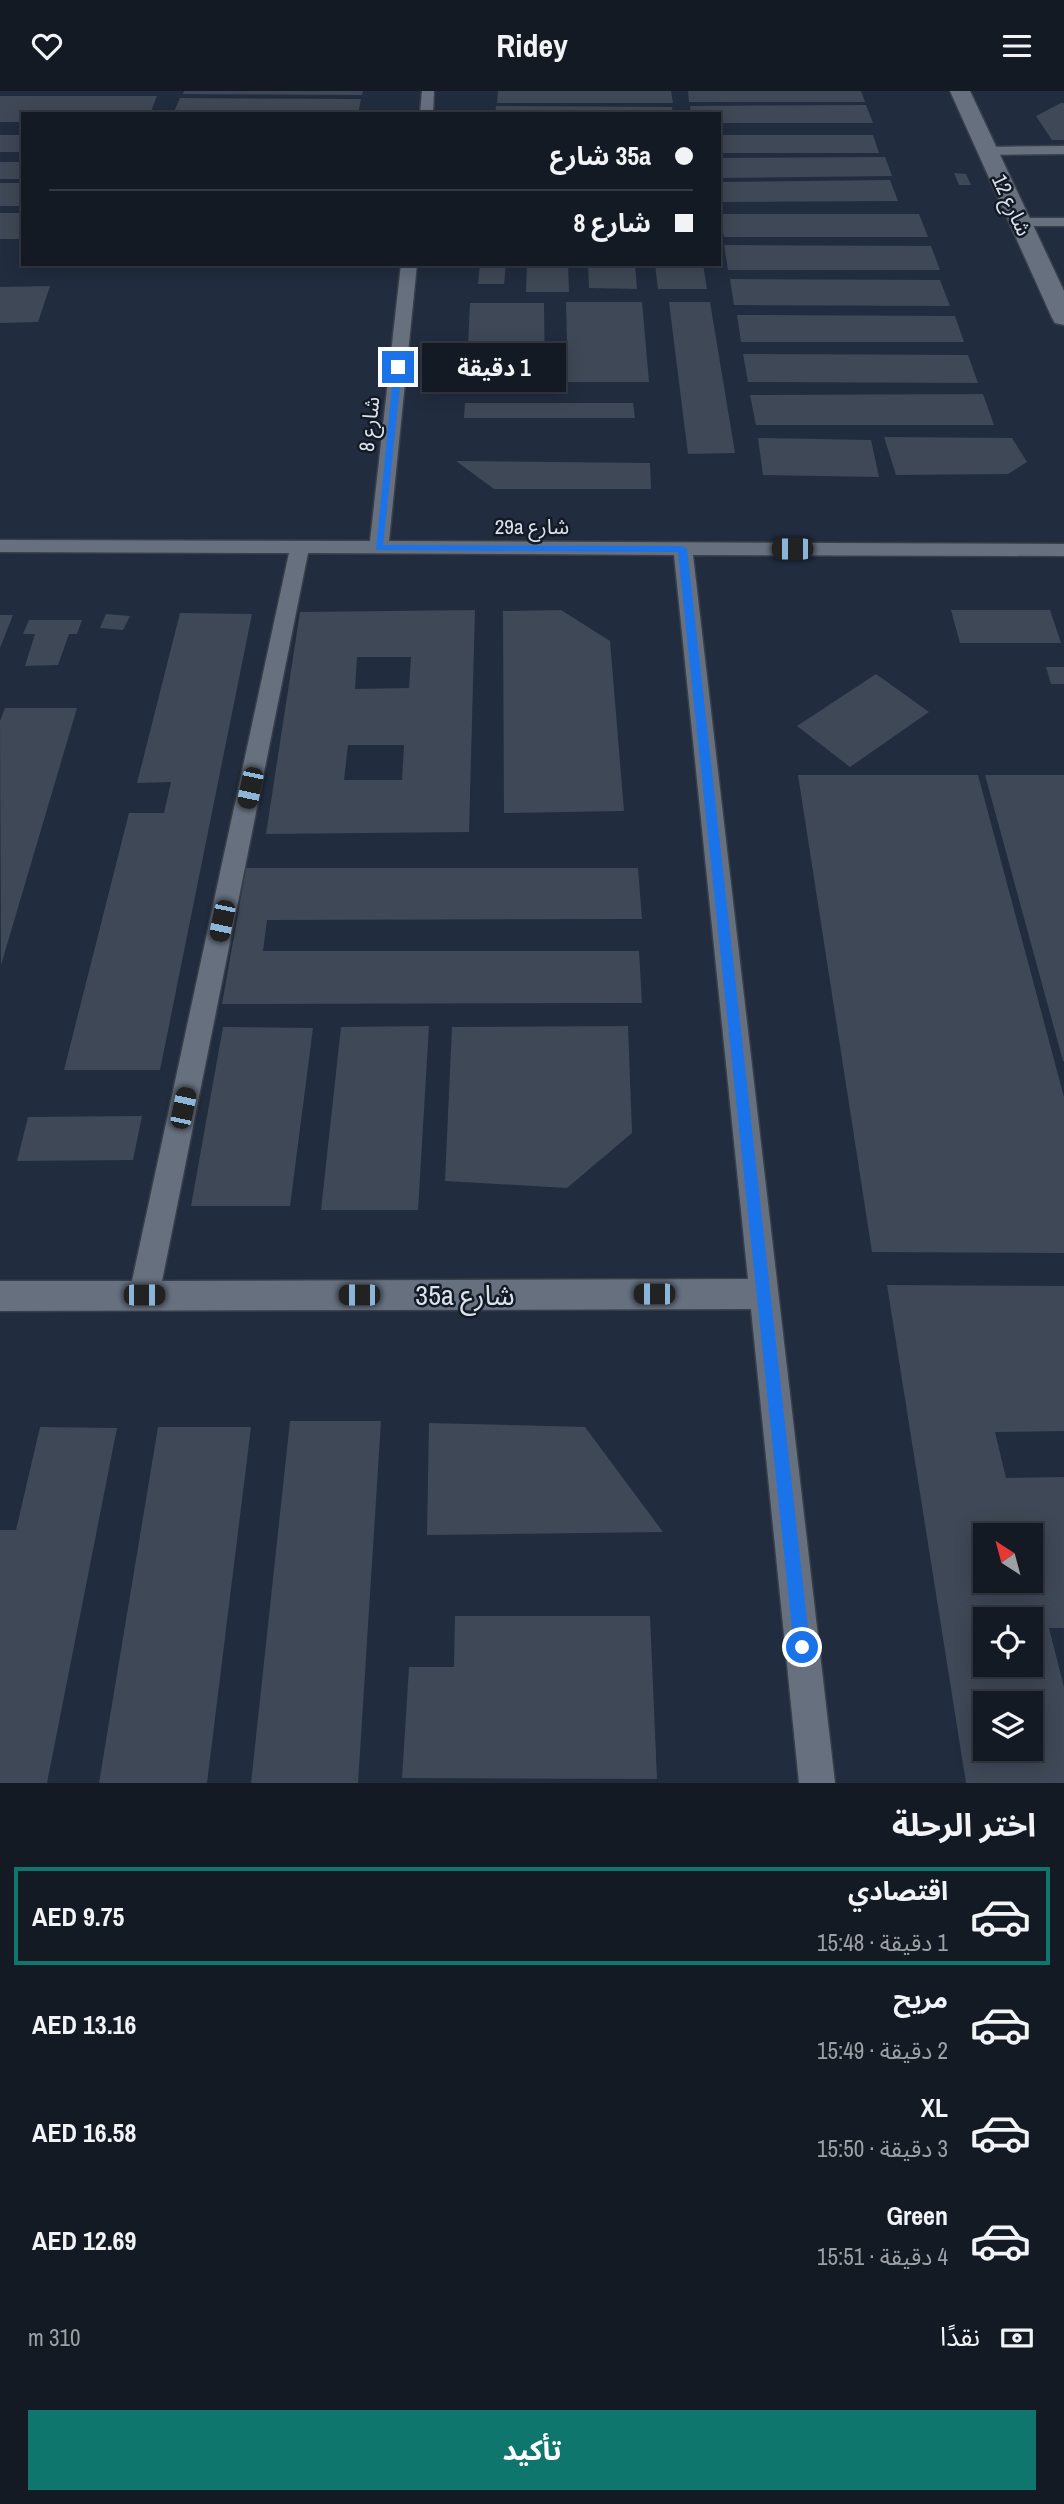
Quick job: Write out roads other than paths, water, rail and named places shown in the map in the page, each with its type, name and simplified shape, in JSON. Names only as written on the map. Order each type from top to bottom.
[{"type":"street","name":"شارع 12","points":[[960,91],[1061,307]]},
{"type":"lane","points":[[426,112],[428,91]]},
{"type":"lane","points":[[987,151],[1064,151]]},
{"type":"lane","points":[[1020,222],[1064,222]]},
{"type":"lane","name":"شارع 8","points":[[379,548],[409,266]]},
{"type":"lane","name":"29a شارع","points":[[0,546],[1064,550]]},
{"type":"lane","points":[[144,1295],[300,547]]},
{"type":"lane","points":[[682,549],[761,1294],[817,1783]]},
{"type":"lane","name":"35a شارع","points":[[0,1296],[761,1294]]}]
